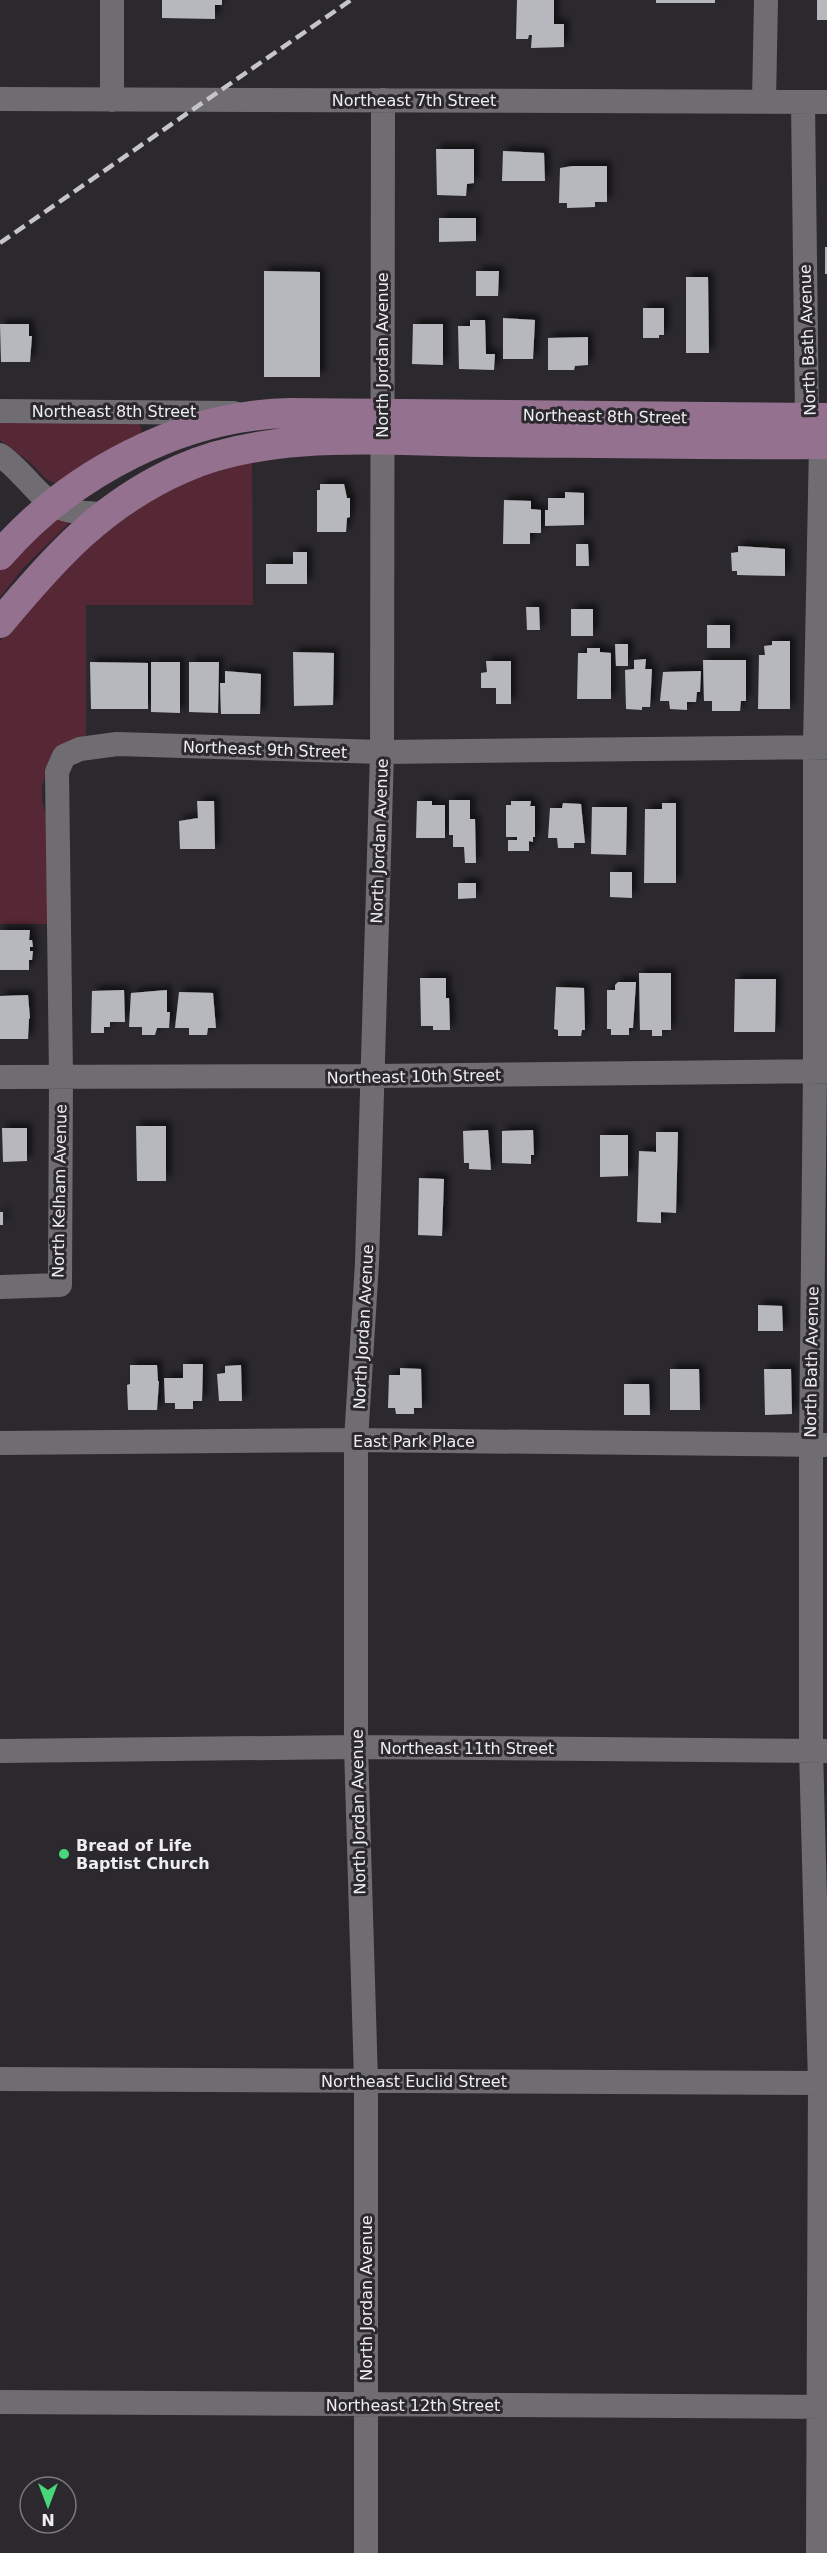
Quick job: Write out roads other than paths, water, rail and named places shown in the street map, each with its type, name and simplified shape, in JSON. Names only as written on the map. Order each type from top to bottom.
[{"type":"main road","points":[[0,555],[16,537],[53,504],[112,466],[170,436],[216,422],[263,414],[382,427]]},
{"type":"main road","points":[[0,623],[56,558],[103,514],[159,479],[202,460],[231,452],[382,427]]},
{"type":"main road","name":"Northeast 8th Street","points":[[382,427],[820,431]]},
{"type":"street","points":[[112,0],[112,100]]},
{"type":"street","points":[[764,101],[766,0]]},
{"type":"street","name":"Northeast 7th Street","points":[[0,99],[827,102]]},
{"type":"street","name":"North Jordan Avenue","points":[[366,2553],[366,2081],[356,1747],[356,1440],[367,1263],[382,752],[383,100]]},
{"type":"street","name":"North Bath Avenue","points":[[803,103],[820,431],[819,1750],[824,2083],[823,2407],[818,2553]]},
{"type":"street","name":"Northeast 8th Street","points":[[0,411],[263,414]]},
{"type":"street","points":[[0,455],[19,469],[53,504],[67,510],[103,514]]},
{"type":"street","name":"Northeast 9th Street","points":[[61,1077],[57,772],[64,756],[80,749],[117,744],[382,752],[821,746]]},
{"type":"street","name":"Northeast 10th Street","points":[[0,1077],[821,1071]]},
{"type":"street","name":"North Kelham Avenue","points":[[0,1287],[60,1285],[61,1077]]},
{"type":"street","name":"East Park Place","points":[[0,1443],[356,1440],[819,1445]]},
{"type":"street","name":"Northeast 11th Street","points":[[0,1751],[356,1747],[819,1750]]},
{"type":"street","name":"Northeast Euclid Street","points":[[0,2079],[824,2083]]},
{"type":"street","name":"Northeast 12th Street","points":[[0,2402],[823,2407]]},
{"type":"railway","points":[[0,243],[351,0]]},
{"type":"place","name":"Bread of Life Baptist Church","points":[[64,1854]]}]
